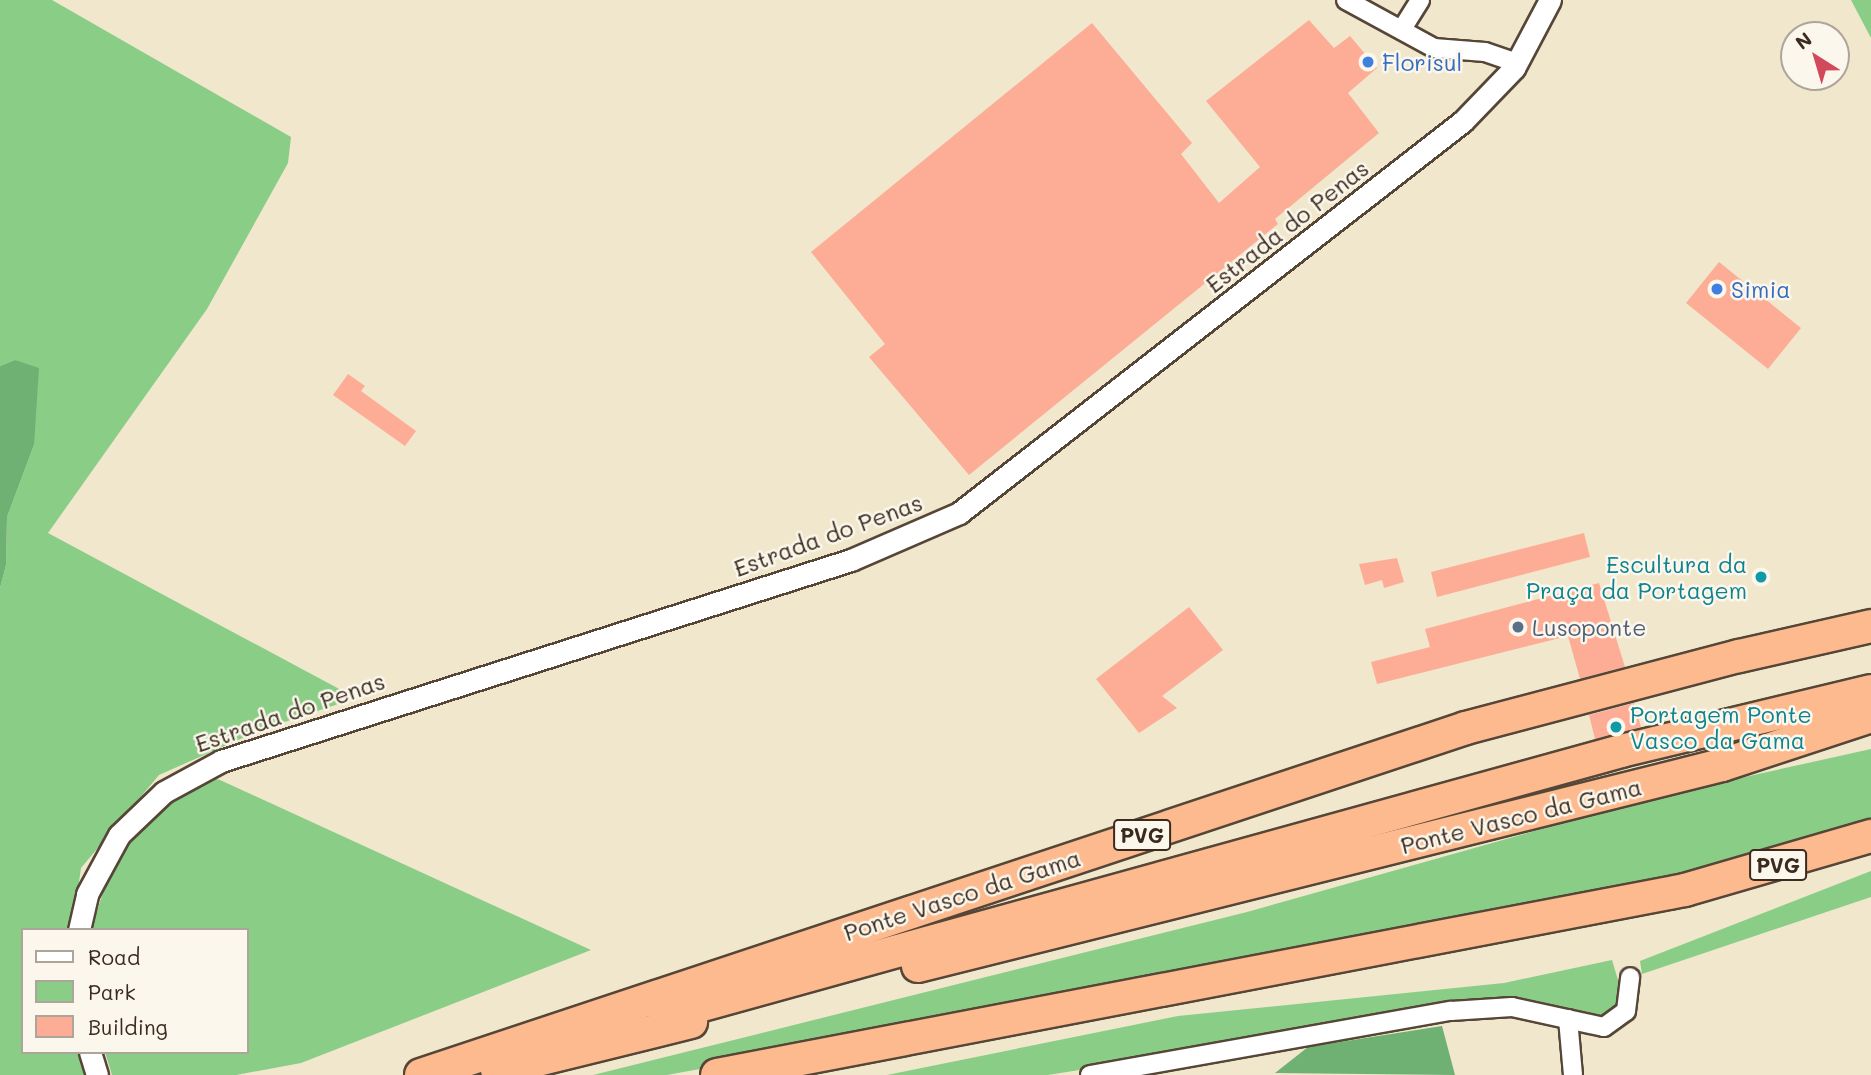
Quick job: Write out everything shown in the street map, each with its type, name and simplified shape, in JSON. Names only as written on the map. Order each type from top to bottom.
[{"type":"highway","name":"Ponte Vasco da Gama","points":[[421,1075],[1465,729],[1739,656],[1871,626]]},
{"type":"highway","name":"Ponte Vasco da Gama","points":[[450,1075],[1608,754],[1871,691]]},
{"type":"highway","name":"Ponte Vasco da Gama","points":[[475,1075],[1532,814],[1798,743],[1871,716]]},
{"type":"highway","name":"PVG","points":[[717,1075],[1685,890],[1871,836]]},
{"type":"street","points":[[1346,0],[1434,48],[1485,52],[1517,64]]},
{"type":"street","points":[[1402,29],[1420,0]]},
{"type":"street","name":"Estrada do Penas","points":[[79,928],[87,894],[119,835],[164,792],[221,761],[851,560],[959,513],[1463,121],[1517,64],[1550,0]]},
{"type":"street","points":[[1090,1075],[1451,1011],[1511,1007],[1596,1026],[1612,1025],[1626,1011],[1630,977]]},
{"type":"street","points":[[1567,1019],[1573,1075]]},
{"type":"street","points":[[91,1054],[97,1075]]},
{"type":"green space","points":[[0,0],[52,0],[291,137],[288,163],[207,309],[48,533],[356,698],[258,731],[159,775],[81,868],[72,928],[21,928],[21,1054],[80,1054],[85,1075],[0,1075],[0,588],[6,565],[7,517],[34,445],[15,360],[0,366]]},
{"type":"green space","points":[[1851,0],[1871,0],[1871,38]]},
{"type":"green space","points":[[15,360],[39,368],[34,445],[7,517],[6,565],[0,588],[0,366]]},
{"type":"green space","points":[[1871,749],[1871,825],[1764,859],[1270,965],[667,1075],[593,1075],[1247,912],[1659,796]]},
{"type":"green space","points":[[206,777],[220,780],[591,950],[301,1063],[236,1075],[112,1075],[106,1054],[248,1054],[248,928],[92,928],[114,858],[166,800]]},
{"type":"green space","points":[[1871,871],[1871,897],[1642,974],[1640,961]]},
{"type":"green space","points":[[1612,960],[1624,1000],[1608,1018],[1513,1001],[1048,1075],[887,1075],[1178,1016],[1504,983]]},
{"type":"green space","points":[[1442,1026],[1455,1075],[1275,1073],[1308,1047]]},
{"type":"building","points":[[1309,20],[1334,48],[1350,36],[1377,68],[1348,93],[1379,133],[1275,219],[1278,224],[969,475],[869,357],[885,344],[811,252],[1092,23],[1192,143],[1181,154],[1219,203],[1260,167],[1206,101]]},
{"type":"building","points":[[1719,262],[1801,328],[1768,369],[1686,303]]},
{"type":"building","points":[[348,374],[365,386],[361,391],[416,431],[405,446],[333,395]]},
{"type":"building","points":[[1584,533],[1590,557],[1437,597],[1431,572]]},
{"type":"building","points":[[1397,558],[1404,582],[1384,588],[1382,580],[1365,585],[1359,564]]},
{"type":"building","name":"Lusoponte","points":[[1599,583],[1625,667],[1580,679],[1568,636],[1377,684],[1371,662],[1430,647],[1425,629]]},
{"type":"building","points":[[1189,607],[1223,650],[1162,696],[1177,708],[1139,733],[1096,679]]},
{"type":"building","points":[[1634,703],[1641,727],[1595,739],[1589,715]]},
{"type":"place","name":"Florisul","points":[[1368,62]]},
{"type":"place","name":"Simia","points":[[1717,289]]},
{"type":"place","name":"Escultura da Praça da Portagem","points":[[1761,577]]},
{"type":"place","name":"Lusoponte","points":[[1518,627]]},
{"type":"place","name":"Portagem Ponte Vasco da Gama","points":[[1616,727]]}]
